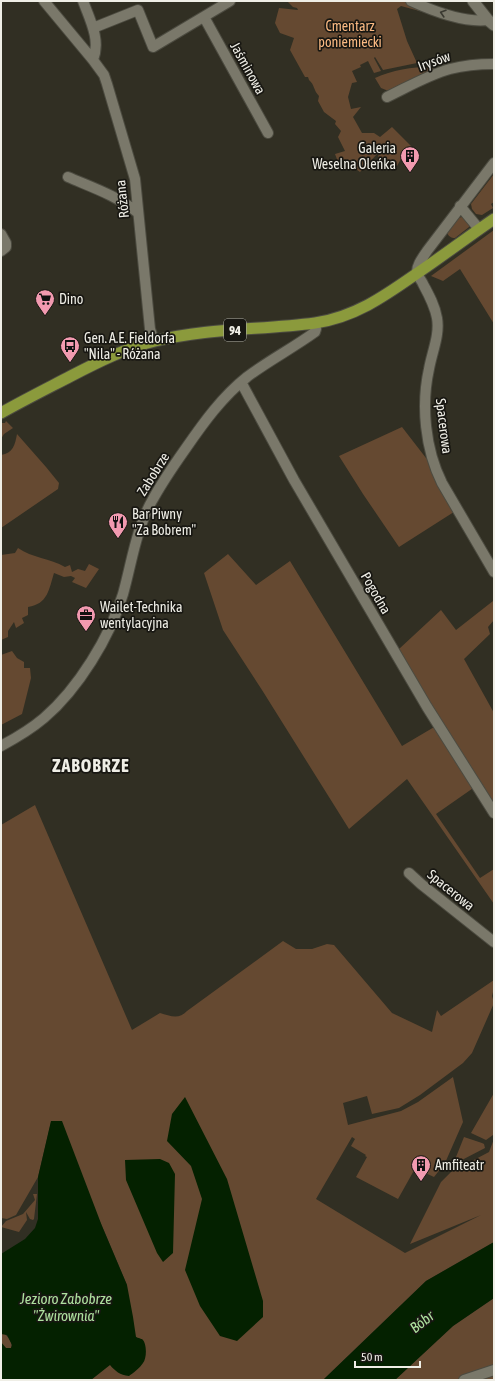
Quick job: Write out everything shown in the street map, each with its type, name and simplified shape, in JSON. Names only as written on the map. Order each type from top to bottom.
[{"type":"main road","points":[[473,1],[491,22]]},
{"type":"main road","name":"94","points":[[1,413],[97,363],[127,350],[154,341],[178,336],[315,323],[339,318],[362,309],[391,292],[494,219]]},
{"type":"street","name":"Różana","points":[[44,1],[93,60],[104,75],[107,84],[130,158],[137,189],[150,329],[154,341]]},
{"type":"street","points":[[82,1],[93,28],[96,44],[93,60]]},
{"type":"street","points":[[93,28],[138,10],[153,47],[230,1]]},
{"type":"street","points":[[411,1],[452,16],[491,22]]},
{"type":"street","name":"Jaśminowa","points":[[204,17],[268,133]]},
{"type":"street","name":"Irysów","points":[[387,97],[431,76],[450,69],[494,64]]},
{"type":"street","points":[[417,273],[419,265],[427,251],[494,163]]},
{"type":"street","points":[[68,177],[108,195],[138,212]]},
{"type":"street","points":[[460,206],[479,229]]},
{"type":"street","points":[[1,234],[6,243],[6,247],[1,251]]},
{"type":"street","name":"Spacerowa","points":[[417,273],[432,302],[437,320],[436,337],[429,367],[426,391],[426,418],[433,459],[442,482],[494,572]]},
{"type":"street","name":"Zabobrze","points":[[1,746],[31,728],[53,709],[75,685],[94,656],[114,619],[123,593],[137,536],[152,499],[202,424],[241,382],[315,332],[315,323]]},
{"type":"street","name":"Pogodna","points":[[241,382],[294,480],[423,700],[494,813]]},
{"type":"street","name":"Spacerowa","points":[[409,873],[494,942]]},
{"type":"street","points":[[464,1380],[494,1370]]},
{"type":"green space","name":"Cmentarz poniemiecki","points":[[287,1],[404,1],[438,16],[401,6],[397,9],[407,41],[417,63],[383,70],[375,57],[374,58],[381,71],[374,73],[368,61],[360,65],[361,67],[352,71],[357,82],[352,83],[348,97],[351,109],[361,107],[353,117],[362,133],[374,133],[380,137],[392,127],[415,150],[412,156],[405,152],[397,166],[390,161],[386,167],[377,163],[379,152],[360,172],[345,161],[338,162],[335,154],[345,151],[338,137],[341,131],[335,124],[336,121],[324,112],[318,101],[319,96],[308,77],[305,77],[290,50],[294,38],[280,33],[275,23],[279,8],[298,10]]},
{"type":"green space","points":[[431,67],[434,71],[391,92],[381,88],[375,78],[402,70]]},
{"type":"green space","points":[[494,174],[494,202],[491,204],[493,208],[482,215],[476,214],[472,209],[471,204]]},
{"type":"green space","points":[[462,217],[469,224],[469,227],[455,238],[451,237],[447,232],[457,218]]},
{"type":"green space","points":[[494,230],[494,324],[460,269],[443,281],[431,276]]},
{"type":"green space","points":[[6,421],[13,428],[4,434],[1,439],[1,423],[5,423]]},
{"type":"green space","points":[[402,427],[426,458],[433,459],[457,510],[399,547],[339,456]]},
{"type":"green space","points":[[17,434],[59,483],[58,489],[1,528],[1,455],[13,448]]},
{"type":"green space","points":[[18,548],[29,554],[65,567],[70,565],[72,572],[78,569],[85,571],[89,564],[99,569],[86,588],[72,582],[75,578],[71,576],[64,577],[54,573],[49,590],[44,599],[40,603],[28,607],[28,615],[22,618],[24,623],[16,628],[14,622],[8,631],[8,637],[1,640],[1,555],[15,553]]},
{"type":"green space","points":[[228,554],[256,585],[290,561],[402,746],[441,723],[399,649],[441,610],[456,630],[493,601],[494,620],[488,627],[490,634],[464,659],[494,713],[494,805],[479,784],[436,814],[480,878],[494,869],[494,904],[407,779],[349,829],[223,630],[204,573]]},
{"type":"green space","points":[[12,651],[17,658],[24,662],[24,668],[30,668],[31,678],[22,714],[1,725],[1,655]]},
{"type":"green space","points":[[35,805],[132,1030],[160,1013],[181,1016],[283,941],[296,949],[312,949],[327,944],[334,945],[392,1013],[432,1032],[437,1010],[441,1016],[494,980],[492,996],[494,1003],[472,1053],[463,1063],[420,1095],[399,1108],[372,1114],[367,1096],[343,1103],[348,1125],[401,1111],[418,1102],[453,1077],[463,1122],[445,1163],[434,1177],[421,1171],[423,1167],[417,1165],[398,1199],[356,1177],[367,1157],[351,1146],[355,1139],[352,1137],[316,1199],[405,1253],[481,1215],[410,1244],[441,1182],[451,1172],[489,1152],[494,1139],[494,1242],[426,1281],[323,1380],[91,1380],[95,1376],[127,1285],[102,1226],[51,1122],[38,1177],[16,1215],[7,1219],[1,1218],[1,825]]},
{"type":"green space","points":[[494,1093],[494,1136],[493,1135],[486,1140],[471,1133]]},
{"type":"green space","points":[[464,1137],[484,1144],[485,1148],[460,1161],[456,1157]]},
{"type":"green space","points":[[33,1194],[37,1194],[34,1219],[30,1219],[26,1212],[27,1220],[19,1232],[1,1227],[6,1221],[23,1214],[35,1200]]},
{"type":"green space","points":[[494,1298],[494,1380],[395,1380],[453,1326]]},
{"type":"green space","points":[[3,1333],[10,1339],[11,1348],[5,1348],[3,1346],[1,1334]]},
{"type":"water","points":[[185,1097],[227,1179],[263,1301],[263,1317],[237,1341],[220,1336],[200,1306],[185,1270],[202,1199],[191,1166],[167,1141],[172,1114]]},
{"type":"water","name":"Jezioro Zabobrze \"Żwirownia\"","points":[[51,1121],[62,1121],[102,1226],[127,1285],[136,1337],[144,1341],[146,1351],[143,1363],[129,1376],[123,1375],[110,1365],[91,1380],[1,1380],[1,1342],[6,1348],[11,1348],[12,1345],[7,1335],[1,1334],[1,1254],[25,1239],[35,1228],[38,1219],[38,1177]]},
{"type":"water","points":[[160,1159],[169,1163],[175,1174],[173,1253],[163,1262],[157,1253],[126,1180],[125,1160]]},
{"type":"water","name":"Bóbr","points":[[494,1242],[494,1298],[453,1326],[395,1380],[323,1380],[426,1281]]},
{"type":"place","name":"Galeria Weselna Oleńka","points":[[410,173]]},
{"type":"place","name":"Dino","points":[[45,316]]},
{"type":"place","name":"Gen. A.E. Fieldorfa \"Nila\" - Różana","points":[[70,363]]},
{"type":"place","name":"Bar Piwny \"Za Bobrem\"","points":[[118,539]]},
{"type":"place","name":"Wailet-Technika wentylacyjna","points":[[86,632]]},
{"type":"place","name":"Amfiteatr","points":[[421,1182]]},
{"type":"district","name":"ZABOBRZE","points":[[91,766]]}]
